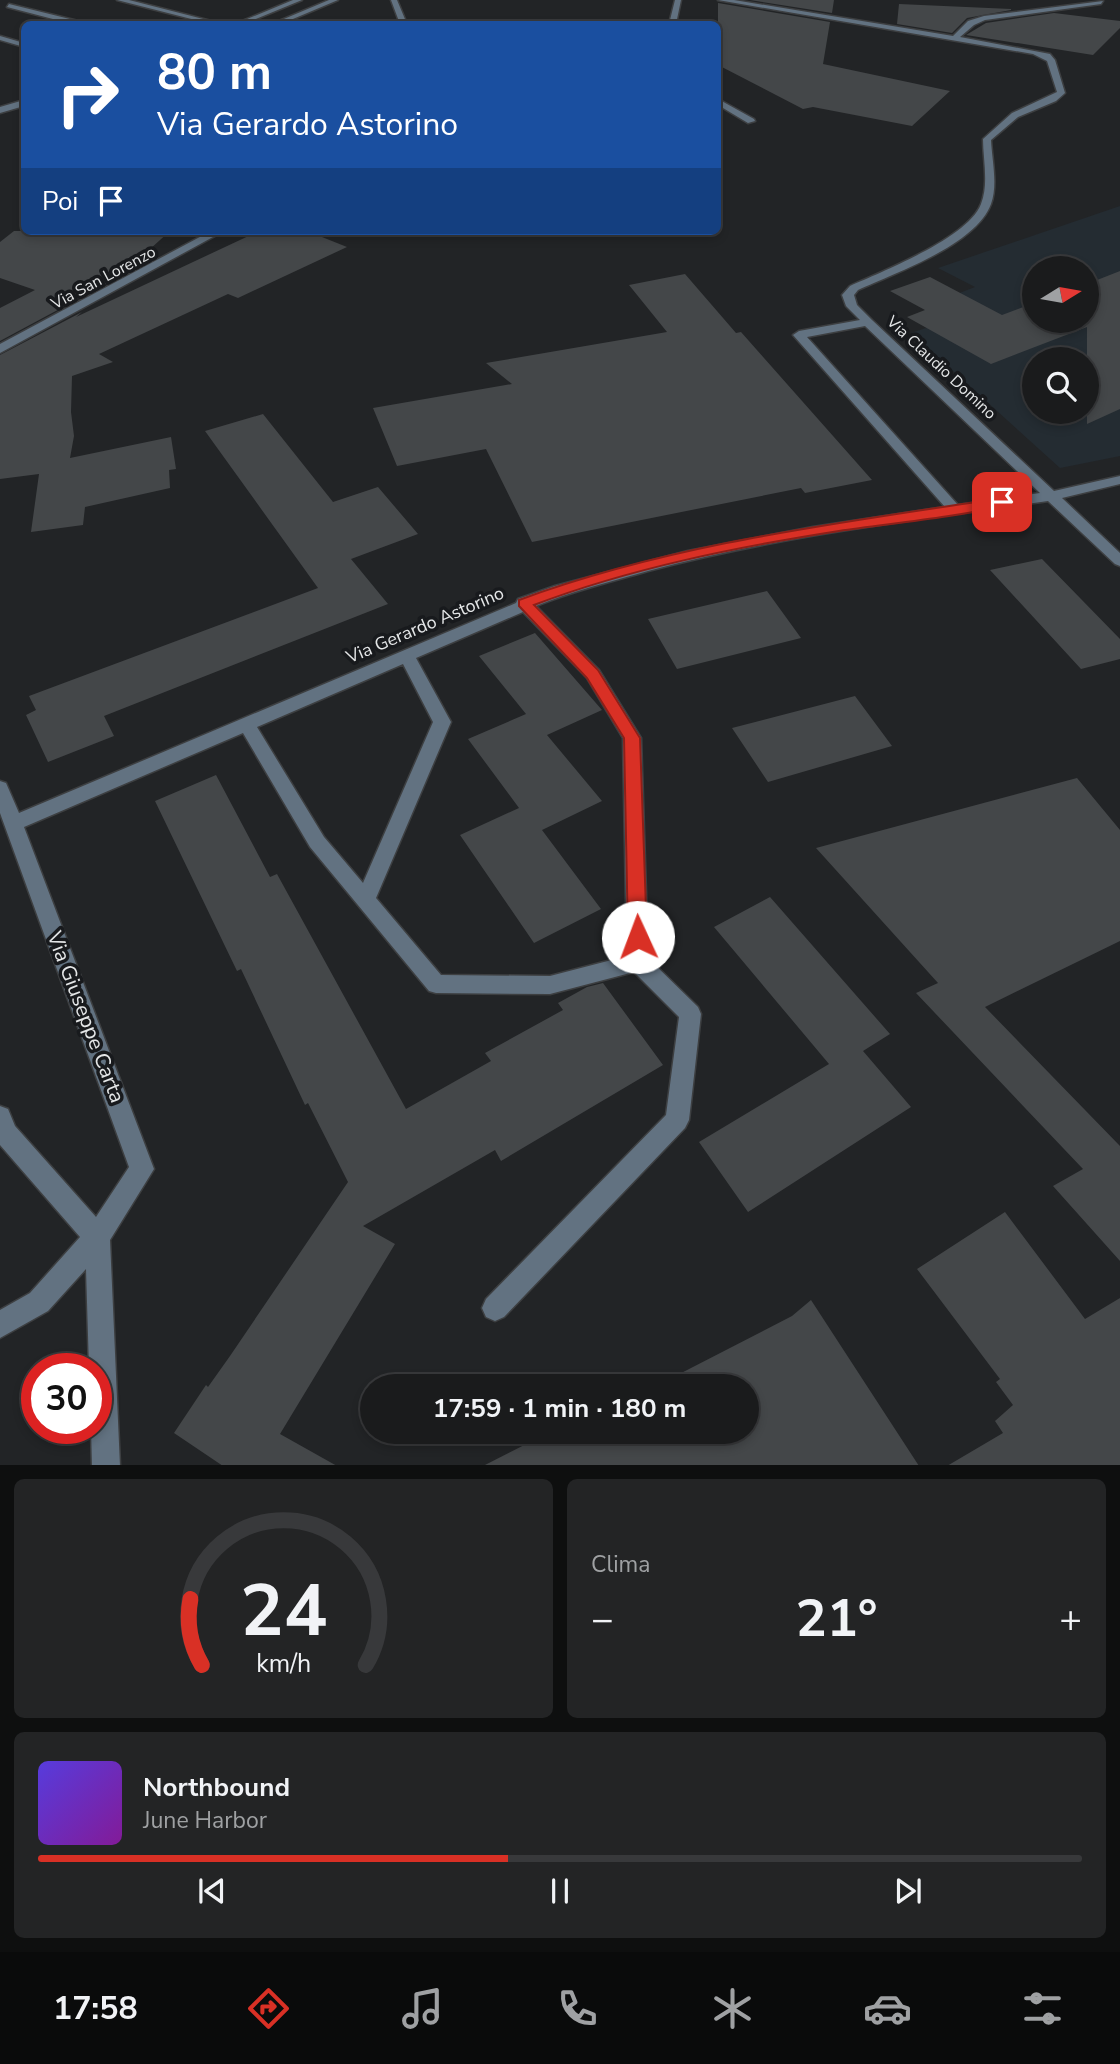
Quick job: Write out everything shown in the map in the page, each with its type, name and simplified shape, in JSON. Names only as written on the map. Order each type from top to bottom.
[{"type":"street","points":[[0,9],[31,0]]},
{"type":"street","points":[[120,0],[207,21]]},
{"type":"street","points":[[246,21],[299,0]]},
{"type":"street","points":[[283,21],[335,0]]},
{"type":"street","points":[[394,0],[403,21]]},
{"type":"street","points":[[673,21],[678,0]]},
{"type":"street","points":[[721,0],[955,38],[1047,56],[1061,93],[1015,115],[987,139],[988,201],[983,213],[956,238],[854,289],[848,295],[852,306],[868,322]]},
{"type":"street","points":[[1042,0],[1111,2]]},
{"type":"street","points":[[955,38],[971,23],[984,18],[1101,2]]},
{"type":"street","points":[[9,6],[67,21]]},
{"type":"street","points":[[0,38],[21,44]]},
{"type":"street","points":[[0,110],[21,104]]},
{"type":"street","points":[[721,104],[751,121]]},
{"type":"street","name":"Via San Lorenzo","points":[[0,349],[212,235]]},
{"type":"street","name":"Via Claudio Domino","points":[[954,509],[799,335],[868,322],[1120,561]]},
{"type":"street","name":"Via Gerardo Astorino","points":[[13,824],[524,603],[560,590],[688,556],[813,531],[1051,496],[1120,480]]},
{"type":"street","points":[[495,1308],[677,1120],[690,1014],[638,962],[632,738],[593,674],[524,603]]},
{"type":"street","points":[[366,899],[442,722],[406,654]]},
{"type":"street","points":[[246,724],[317,842],[436,984],[550,985],[638,962]]},
{"type":"street","name":"Via Giuseppe Carta","points":[[0,788],[142,1169],[97,1237]]},
{"type":"street","points":[[0,1118],[5,1133],[97,1237],[106,1465]]},
{"type":"street","points":[[0,1325],[39,1302],[97,1237]]},
{"type":"shaded area","points":[[1120,206],[1120,456],[1060,468],[911,333],[959,317],[936,302],[975,287],[938,268]]},
{"type":"building","points":[[750,0],[834,0],[832,13]]},
{"type":"building","points":[[718,3],[830,22],[823,64],[950,91],[912,126],[813,107],[803,109],[721,67],[721,21],[718,21]]},
{"type":"building","points":[[899,4],[1011,10],[967,18],[952,33],[897,24]]},
{"type":"building","points":[[1054,13],[1120,21],[1120,28],[1093,55],[966,35],[986,23]]},
{"type":"building","points":[[14,231],[21,231],[21,235],[166,235],[119,277],[0,341],[0,308],[35,290],[0,278],[0,242]]},
{"type":"building","points":[[250,235],[317,235],[347,247],[238,298],[228,294],[99,354],[113,362],[72,376],[71,412],[74,436],[70,458],[171,437],[176,469],[169,470],[170,488],[85,507],[83,525],[31,532],[39,474],[0,479],[0,355],[82,312],[76,317]]},
{"type":"building","points":[[1120,271],[1120,409],[1099,419],[1099,347],[1087,347],[1087,333],[1099,333],[1099,279]]},
{"type":"building","points":[[685,274],[736,333],[741,332],[872,480],[805,493],[801,488],[532,542],[486,449],[397,466],[373,408],[512,384],[486,363],[667,332],[629,285]]},
{"type":"building","points":[[930,277],[1002,315],[1022,308],[1022,333],[1071,333],[1035,347],[1022,347],[1022,352],[991,364],[907,317],[925,310],[890,291]]},
{"type":"building","points":[[263,414],[333,502],[378,487],[418,534],[351,559],[388,604],[104,716],[114,736],[48,762],[26,715],[36,710],[29,696],[318,588],[205,431]]},
{"type":"building","points":[[1042,559],[1120,639],[1120,659],[1081,669],[990,570]]},
{"type":"building","points":[[767,591],[801,638],[677,669],[648,619]]},
{"type":"building","points":[[535,633],[602,710],[547,735],[602,801],[542,830],[601,909],[534,943],[460,835],[519,808],[468,739],[526,714],[479,656]]},
{"type":"building","points":[[855,696],[892,746],[768,782],[732,728]]},
{"type":"building","points":[[216,775],[270,877],[277,874],[406,1109],[491,1061],[485,1053],[563,1010],[558,1003],[587,987],[603,983],[663,1065],[501,1161],[495,1150],[363,1226],[395,1244],[280,1434],[335,1465],[222,1465],[174,1433],[206,1385],[208,1387],[230,1356],[348,1182],[308,1103],[305,1105],[241,969],[237,971],[155,801]]},
{"type":"building","points":[[1077,778],[1120,830],[1120,941],[985,1007],[1120,1146],[1120,1261],[1053,1186],[1083,1169],[916,993],[938,983],[816,848]]},
{"type":"building","points":[[770,897],[890,1034],[863,1051],[911,1107],[748,1212],[699,1142],[829,1064],[714,927]]},
{"type":"building","points":[[1005,1212],[1085,1319],[1120,1298],[1120,1465],[949,1465],[1003,1433],[995,1421],[1013,1405],[996,1382],[1000,1379],[917,1269]]},
{"type":"building","points":[[811,1300],[918,1465],[485,1465],[526,1444],[759,1444],[759,1374],[679,1374],[792,1316]]},
{"type":"route","points":[[638,937],[632,738],[593,674],[524,603],[560,590],[688,556],[813,531],[1002,502]]}]
